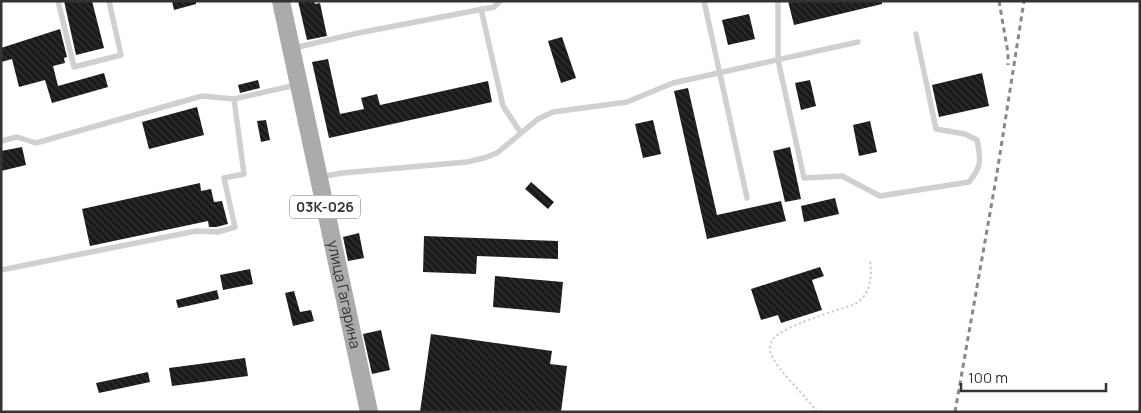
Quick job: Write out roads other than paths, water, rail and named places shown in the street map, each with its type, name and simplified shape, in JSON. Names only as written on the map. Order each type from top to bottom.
[{"type":"main road","name":"улица Гагарина","points":[[281,1],[369,412]]},
{"type":"lane","points":[[58,1],[74,67],[121,55],[109,1]]},
{"type":"lane","points":[[292,48],[358,33],[494,7],[500,1]]},
{"type":"lane","points":[[704,1],[747,198]]},
{"type":"lane","points":[[778,1],[778,60],[804,178],[842,176],[880,196],[969,182],[978,170],[980,158],[977,140],[965,134],[936,129],[916,34]]},
{"type":"lane","points":[[482,9],[503,106],[521,133]]},
{"type":"lane","points":[[319,178],[342,173],[467,162],[484,158],[497,153],[538,118],[553,112],[627,102],[674,83],[858,42]]},
{"type":"lane","points":[[1,141],[17,137],[36,143],[202,96],[234,99],[298,84]]},
{"type":"lane","points":[[1,270],[196,231],[218,232],[235,227],[224,178],[244,174],[234,99]]},
{"type":"railway","points":[[999,1],[1008,53],[1008,65]]},
{"type":"railway","points":[[955,412],[997,173],[1024,1]]}]
